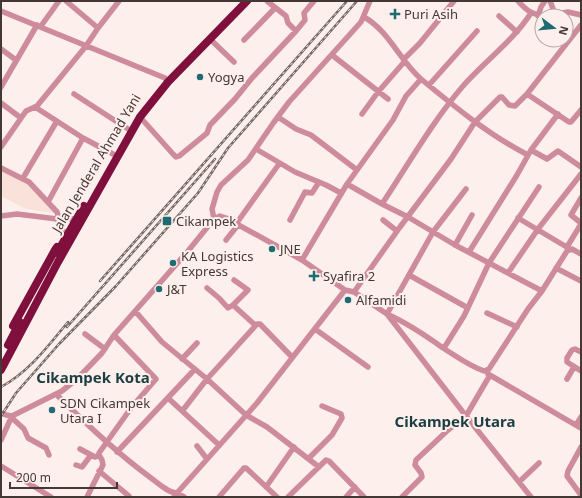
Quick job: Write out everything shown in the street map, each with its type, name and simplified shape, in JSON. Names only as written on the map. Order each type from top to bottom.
[{"type":"highway","name":"Jalan Jenderal Ahmad Yani","points":[[57,259],[76,219],[141,107],[241,1]]},
{"type":"highway","name":"Jalan Jenderal Ahmad Yani","points":[[1,358],[68,238],[140,117],[166,80],[210,39],[247,1]]},
{"type":"highway","points":[[1,348],[55,250],[68,238]]},
{"type":"highway","points":[[1,374],[5,370],[59,267],[68,238]]},
{"type":"highway","points":[[1,370],[57,259]]},
{"type":"street","points":[[1,87],[16,60],[39,26],[60,1]]},
{"type":"street","points":[[66,1],[98,28]]},
{"type":"street","points":[[1,148],[21,118],[28,110],[35,107],[86,46],[118,1]]},
{"type":"street","points":[[267,1],[286,16],[288,23],[296,31]]},
{"type":"street","points":[[140,117],[176,157],[179,156],[207,133],[210,124],[235,99],[252,78],[296,31],[305,20],[304,13],[314,1]]},
{"type":"street","points":[[214,220],[212,209],[217,192],[228,178],[240,168],[256,149],[278,117],[356,29],[364,17],[370,1]]},
{"type":"street","points":[[362,114],[404,60],[420,43],[454,1]]},
{"type":"street","points":[[518,1],[534,14]]},
{"type":"street","points":[[244,40],[275,8]]},
{"type":"street","points":[[1,11],[166,80]]},
{"type":"street","points":[[382,204],[450,102],[476,72],[517,32],[531,13]]},
{"type":"street","points":[[498,16],[517,32]]},
{"type":"street","points":[[364,17],[382,32],[413,72],[475,122],[507,144],[547,160],[558,150],[581,167]]},
{"type":"street","points":[[354,292],[397,231],[451,159],[475,122],[500,97],[513,106],[527,94],[581,25]]},
{"type":"street","points":[[429,85],[477,32]]},
{"type":"street","points":[[210,39],[234,62]]},
{"type":"street","points":[[1,49],[16,60]]},
{"type":"street","points":[[332,56],[388,99]]},
{"type":"street","points":[[302,260],[347,184],[392,120],[406,96],[421,79]]},
{"type":"street","points":[[74,94],[128,128]]},
{"type":"street","points":[[527,94],[571,122],[581,110]]},
{"type":"street","points":[[1,103],[21,118]]},
{"type":"street","points":[[35,107],[83,138],[113,154]]},
{"type":"street","points":[[469,252],[517,175],[529,152],[558,114]]},
{"type":"street","points":[[278,117],[311,135],[357,170]]},
{"type":"street","points":[[23,178],[57,121]]},
{"type":"street","points":[[48,202],[83,138]]},
{"type":"street","points":[[256,149],[279,164],[319,182],[341,194]]},
{"type":"street","points":[[226,240],[279,164]]},
{"type":"street","points":[[1,168],[29,182],[57,212],[57,219],[68,238]]},
{"type":"street","points":[[508,273],[538,229],[581,174]]},
{"type":"street","points":[[290,220],[305,192],[312,193],[319,182]]},
{"type":"street","points":[[347,184],[408,217],[454,245],[542,291]]},
{"type":"street","points":[[444,348],[468,308],[489,263],[539,187]]},
{"type":"street","points":[[387,314],[433,232],[466,189]]},
{"type":"street","points":[[402,497],[422,477],[422,473],[415,465],[416,460],[445,432],[466,416],[489,369],[516,327],[542,291],[567,251],[581,224],[571,215],[581,198]]},
{"type":"street","points":[[1,216],[17,214],[57,219],[76,219]]},
{"type":"street","points":[[454,245],[472,215]]},
{"type":"street","points":[[1,440],[12,417],[68,386],[93,363],[114,335],[214,220],[220,216],[302,260],[345,290],[354,292],[387,314],[406,323],[474,367],[488,373],[578,427],[581,417]]},
{"type":"street","points":[[518,218],[568,248],[581,254]]},
{"type":"street","points":[[383,220],[397,231]]},
{"type":"street","points":[[556,268],[581,281]]},
{"type":"street","points":[[409,275],[468,308]]},
{"type":"street","points":[[207,288],[228,308],[234,305],[248,290],[234,280]]},
{"type":"street","points":[[176,495],[257,403],[345,290]]},
{"type":"street","points":[[234,305],[255,325]]},
{"type":"street","points":[[135,311],[162,342],[195,368],[246,415],[267,427],[319,466]]},
{"type":"street","points":[[487,312],[516,327]]},
{"type":"street","points":[[387,314],[531,497]]},
{"type":"street","points":[[183,410],[207,379],[255,325],[260,324],[292,357]]},
{"type":"street","points":[[315,329],[368,367]]},
{"type":"street","points":[[85,334],[105,349]]},
{"type":"street","points":[[80,449],[95,457],[98,455],[131,408],[156,379],[114,335]]},
{"type":"street","points":[[182,359],[196,343]]},
{"type":"street","points":[[581,352],[574,348],[567,358],[567,362],[581,371]]},
{"type":"street","points":[[567,379],[574,367]]},
{"type":"street","points":[[117,452],[195,368]]},
{"type":"street","points":[[56,394],[117,452],[176,495],[184,497]]},
{"type":"street","points":[[168,398],[183,410],[219,445]]},
{"type":"street","points":[[309,458],[332,435],[342,418],[341,414],[322,406]]},
{"type":"street","points":[[1,413],[12,417],[21,426],[28,438],[46,448],[49,455]]},
{"type":"street","points":[[197,446],[207,459]]},
{"type":"street","points":[[266,486],[294,447]]},
{"type":"street","points":[[581,447],[568,471],[567,476],[581,495]]},
{"type":"street","points":[[76,464],[82,467],[91,455]]},
{"type":"street","points":[[87,497],[103,463],[98,455]]},
{"type":"street","points":[[288,497],[325,460],[329,461],[364,497]]},
{"type":"street","points":[[519,482],[539,463]]},
{"type":"street","points":[[1,466],[41,495],[51,497]]},
{"type":"street","points":[[219,497],[244,468],[246,468],[277,497]]},
{"type":"street","points":[[99,472],[130,496]]},
{"type":"street","points":[[346,497],[355,487]]},
{"type":"shaded area","points":[[1,170],[28,185],[54,213],[26,209],[1,196]]},
{"type":"railway","points":[[100,281],[347,1]]},
{"type":"railway","points":[[1,416],[16,393],[59,344],[116,286],[198,193],[228,148],[357,1]]},
{"type":"railway","points":[[67,327],[215,159]]},
{"type":"railway","points":[[1,387],[29,366],[68,322]]},
{"type":"place","name":"Puri Asih","points":[[395,14]]},
{"type":"place","name":"Yogya","points":[[200,77]]},
{"type":"place","name":"Cikampek","points":[[167,221]]},
{"type":"place","name":"JNE","points":[[272,249]]},
{"type":"place","name":"KA Logistics Express","points":[[173,263]]},
{"type":"place","name":"Syafira 2","points":[[314,276]]},
{"type":"place","name":"J&T","points":[[159,289]]},
{"type":"place","name":"Alfamidi","points":[[348,300]]},
{"type":"place","name":"SDN Cikampek Utara I","points":[[52,410]]},
{"type":"district","name":"Cikampek Kota","points":[[93,377]]},
{"type":"district","name":"Cikampek Utara","points":[[455,421]]}]
